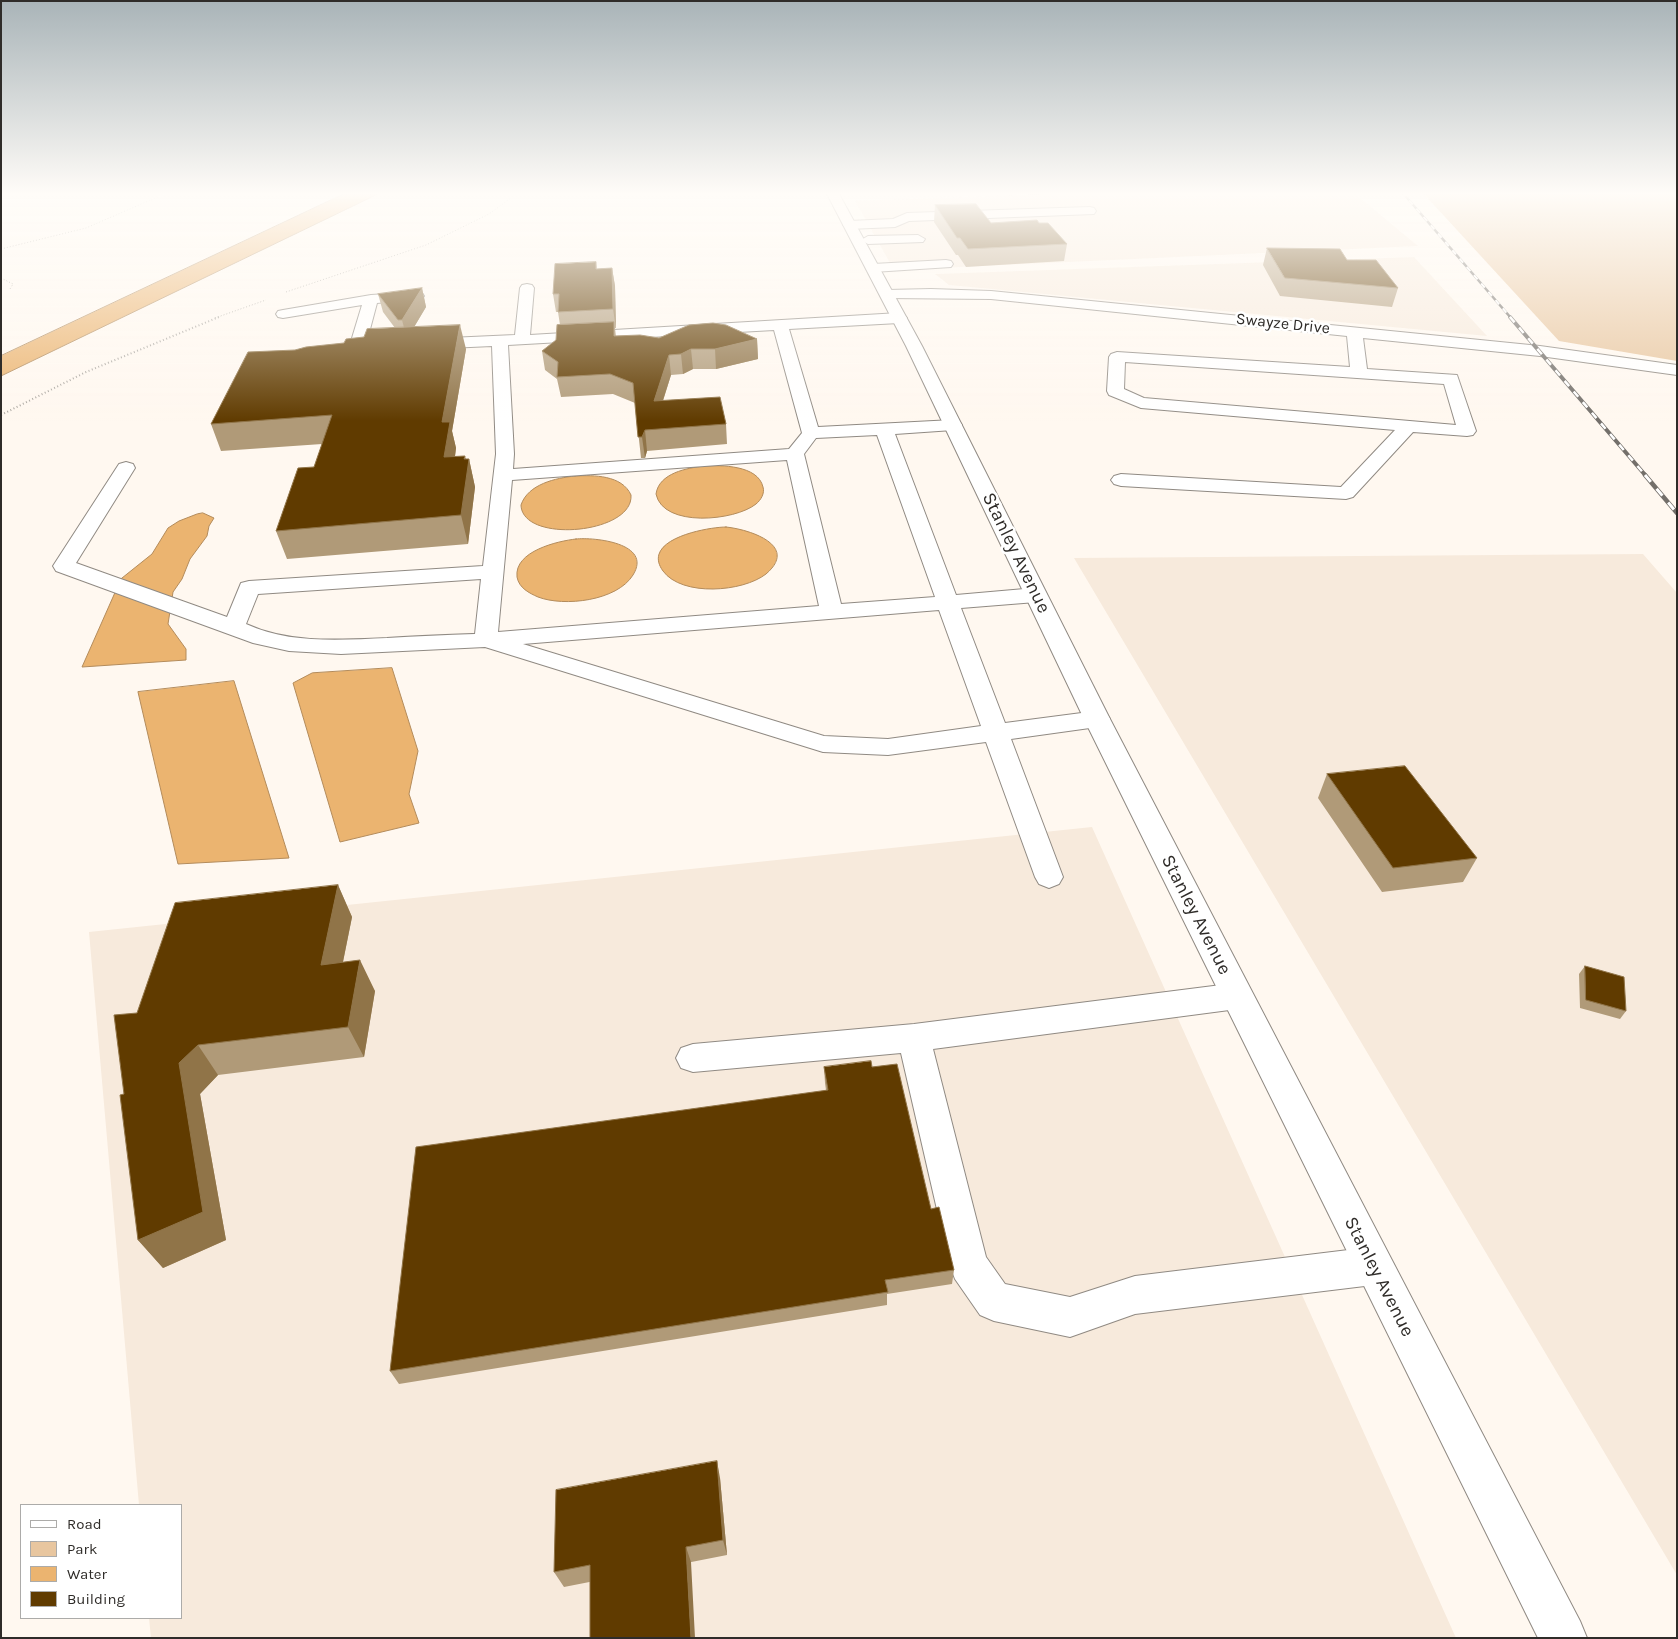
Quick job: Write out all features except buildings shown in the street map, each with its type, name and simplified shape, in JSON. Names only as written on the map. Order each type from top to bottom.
[{"type":"main road","name":"Stanley Avenue","points":[[873,268],[953,425],[1097,719],[1562,1638]]},
{"type":"main road","points":[[522,340],[527,288]]},
{"type":"main road","name":"Swayze Drive","points":[[887,294],[991,295],[1540,351],[1677,370]]},
{"type":"main road","points":[[283,314],[371,298],[424,296]]},
{"type":"main road","points":[[357,348],[371,298]]},
{"type":"main road","points":[[414,345],[522,340],[653,323],[780,325],[899,318]]},
{"type":"main road","points":[[780,325],[810,433]]},
{"type":"main road","points":[[1354,331],[1359,373]]},
{"type":"main road","points":[[486,640],[505,454],[500,341]]},
{"type":"main road","points":[[339,355],[357,348],[376,347]]},
{"type":"main road","points":[[1117,357],[1359,373],[1451,379],[1467,431],[1141,403],[1115,391],[1117,357]]},
{"type":"main road","points":[[810,433],[953,425]]},
{"type":"main road","points":[[1121,480],[1346,494],[1409,426]]},
{"type":"main road","points":[[884,429],[949,601],[1049,877]]},
{"type":"main road","points":[[810,433],[795,454],[831,611]]},
{"type":"main road","points":[[503,475],[795,454]]},
{"type":"main road","points":[[126,468],[64,566],[234,627],[253,636],[289,644],[333,646],[486,640],[1036,594]]},
{"type":"main road","points":[[234,627],[249,588],[493,572]]},
{"type":"main road","points":[[486,640],[823,744],[888,747],[1097,719]]},
{"type":"main road","points":[[693,1058],[914,1038],[1237,996]]},
{"type":"main road","points":[[914,1038],[970,1266],[994,1302],[1070,1317],[1135,1295],[1373,1266]]},
{"type":"path","points":[[285,293],[357,268]]},
{"type":"path","points":[[1,278],[13,284],[10,289]]},
{"type":"path","points":[[1,415],[86,372],[212,319],[270,298]]},
{"type":"shaded area","points":[[893,268],[927,268],[894,270]]},
{"type":"shaded area","points":[[1090,268],[1425,268],[1487,336],[949,285],[935,274]]},
{"type":"shaded area","points":[[1643,554],[1677,593],[1677,1575],[1074,558]]},
{"type":"shaded area","points":[[1092,827],[1456,1638],[151,1638],[149,1619],[182,1619],[182,1504],[139,1504],[89,932]]},
{"type":"green space","points":[[1492,268],[1677,268],[1677,361],[1559,341]]},
{"type":"water","points":[[186,268],[224,268],[1,376],[1,356]]},
{"type":"water","points":[[704,466],[729,466],[747,470],[760,480],[763,487],[761,498],[756,504],[746,510],[717,517],[685,517],[661,505],[656,494],[662,481],[682,470]]},
{"type":"water","points":[[575,476],[599,476],[621,483],[631,495],[627,508],[615,518],[598,526],[578,529],[557,529],[539,525],[526,517],[521,505],[530,492],[544,483]]},
{"type":"water","points":[[203,513],[214,518],[209,526],[207,536],[190,559],[182,579],[173,592],[168,624],[186,649],[186,660],[82,667],[117,588],[117,582],[152,554],[168,528],[179,521]]},
{"type":"water","points":[[726,527],[757,535],[767,540],[774,547],[777,555],[775,564],[766,574],[743,585],[713,589],[684,585],[672,579],[663,571],[658,560],[661,551],[668,543],[692,532]]},
{"type":"water","points":[[576,539],[607,541],[628,549],[635,556],[637,564],[633,575],[615,591],[589,600],[549,600],[538,597],[522,587],[517,577],[518,568],[522,560],[549,545]]},
{"type":"water","points":[[392,668],[418,751],[409,794],[419,823],[340,842],[293,683],[312,673]]},
{"type":"water","points":[[234,681],[289,858],[178,864],[138,692]]},
{"type":"railway","points":[[1468,268],[1511,318]]},
{"type":"railway","points":[[1510,317],[1646,476]]},
{"type":"railway","points":[[1645,475],[1677,513]]}]
